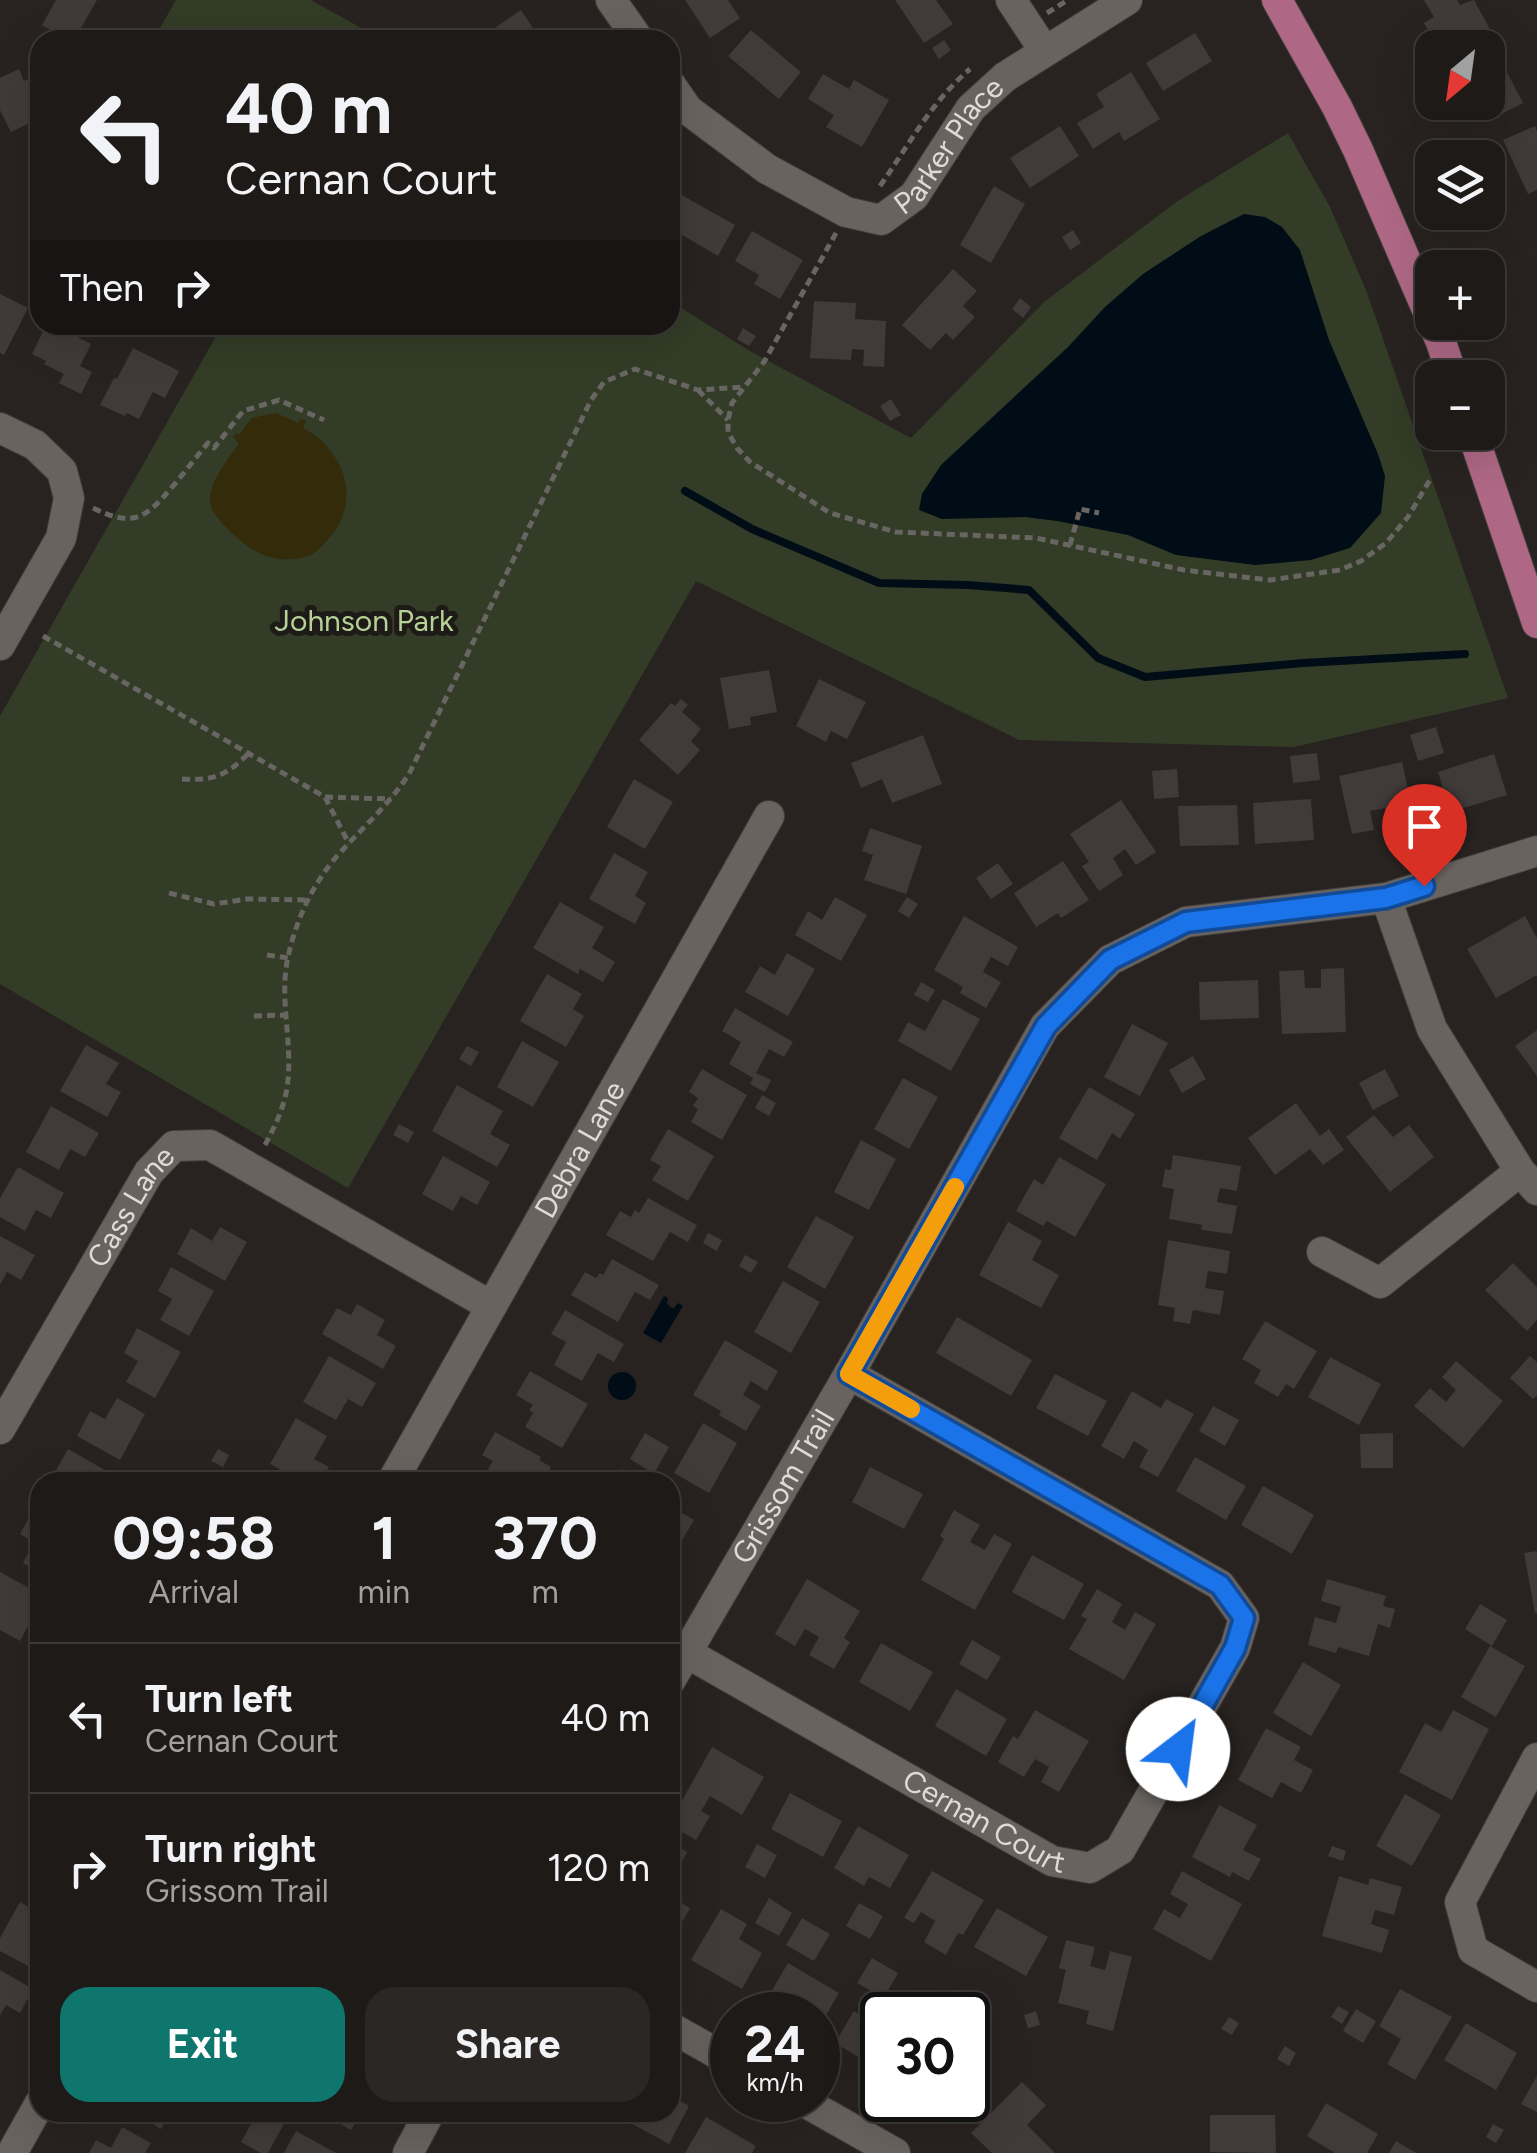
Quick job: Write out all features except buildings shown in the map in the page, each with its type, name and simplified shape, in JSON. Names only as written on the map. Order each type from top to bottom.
[{"type":"main road","points":[[1278,0],[1358,150],[1447,360]]},
{"type":"main road","points":[[1478,450],[1537,623]]},
{"type":"street","points":[[611,0],[632,30]]},
{"type":"street","name":"Parker Place","points":[[680,98],[688,110],[767,169],[846,212],[881,220],[914,196],[971,108],[1004,77],[1027,25],[1128,0]]},
{"type":"street","points":[[0,428],[35,444],[65,485],[61,538],[0,645]]},
{"type":"street","name":"Debra Lane","points":[[398,1472],[769,816]]},
{"type":"street","name":"Grissom Trail","points":[[680,1664],[1046,1026],[1110,960],[1186,922],[1386,898],[1537,851]]},
{"type":"street","points":[[1322,1252],[1380,1283],[1528,1180],[1432,1029],[1386,898]]},
{"type":"street","name":"Cass Lane","points":[[0,1429],[149,1172],[174,1146],[210,1145],[491,1306]]},
{"type":"street","name":"Cernan Court","points":[[686,1653],[1052,1861],[1090,1868],[1120,1850],[1235,1648],[1244,1618],[1220,1585],[849,1374]]},
{"type":"street","points":[[1537,1758],[1460,1902],[1472,1950],[1537,1987]]},
{"type":"street","points":[[680,2033],[710,2050]]},
{"type":"street","points":[[12,2153],[30,2121]]},
{"type":"street","points":[[408,2153],[425,2122]]},
{"type":"street","points":[[840,2122],[895,2153]]},
{"type":"path","points":[[1027,25],[1068,0]]},
{"type":"path","points":[[975,64],[948,87],[925,116],[876,192],[846,212],[764,362],[732,402],[728,432],[750,462],[830,513],[896,532],[1036,538],[1184,570],[1270,580],[1340,570],[1361,560],[1386,543],[1408,518],[1431,478]]},
{"type":"path","points":[[268,1140],[282,1113],[288,1080],[288,958],[308,900],[318,880],[392,800],[423,748],[591,400],[604,382],[635,369],[698,390],[743,388]]},
{"type":"path","points":[[698,390],[728,420]]},
{"type":"path","points":[[65,485],[85,504],[111,517],[134,518],[154,508],[208,443],[214,448],[243,411],[279,400],[324,420]]},
{"type":"path","points":[[1070,546],[1080,509],[1099,513]]},
{"type":"path","points":[[44,636],[324,797],[392,800]]},
{"type":"path","points":[[182,778],[204,780],[220,776],[250,752]]},
{"type":"path","points":[[324,797],[349,844]]},
{"type":"path","points":[[170,893],[214,904],[247,899],[308,900]]},
{"type":"path","points":[[267,955],[288,958]]},
{"type":"path","points":[[254,1016],[287,1015]]},
{"type":"green space","points":[[176,0],[311,0],[365,30],[159,30]]},
{"type":"green space","name":"Johnson Park","points":[[1288,133],[1330,207],[1366,290],[1415,431],[1415,450],[1422,450],[1508,698],[1294,747],[1019,740],[696,581],[348,1188],[0,984],[0,716],[215,338],[209,335],[680,335],[680,307],[750,351],[911,438],[1045,301],[1179,200]]},
{"type":"sand","points":[[276,413],[298,423],[301,419],[306,421],[303,428],[328,447],[343,473],[346,503],[342,517],[321,547],[305,557],[281,559],[259,553],[231,533],[210,501],[217,476],[239,443],[233,437],[236,433],[239,435],[252,418]]},
{"type":"shaded area","points":[[1244,214],[1265,217],[1282,227],[1300,250],[1329,340],[1385,476],[1381,513],[1350,548],[1311,560],[1255,565],[1176,555],[1128,535],[1057,521],[1025,517],[942,519],[919,510],[922,494],[941,465],[1068,347],[1105,307],[1143,274],[1201,236]]},
{"type":"shaded area","points":[[664,1296],[670,1307],[678,1303],[683,1306],[661,1343],[643,1333]]},
{"type":"shaded area","points":[[622,1372],[632,1376],[636,1386],[632,1396],[622,1400],[612,1396],[608,1386],[612,1376]]},
{"type":"waterway","points":[[685,491],[752,529],[879,583],[1029,590],[1098,658],[1145,677],[1465,654]]},
{"type":"slow traffic","points":[[911,1409],[849,1374],[955,1187]]},
{"type":"route","points":[[1178,1749],[1235,1648],[1244,1618],[1220,1585],[849,1374],[1046,1026],[1110,960],[1186,922],[1386,898],[1424,886]]}]
